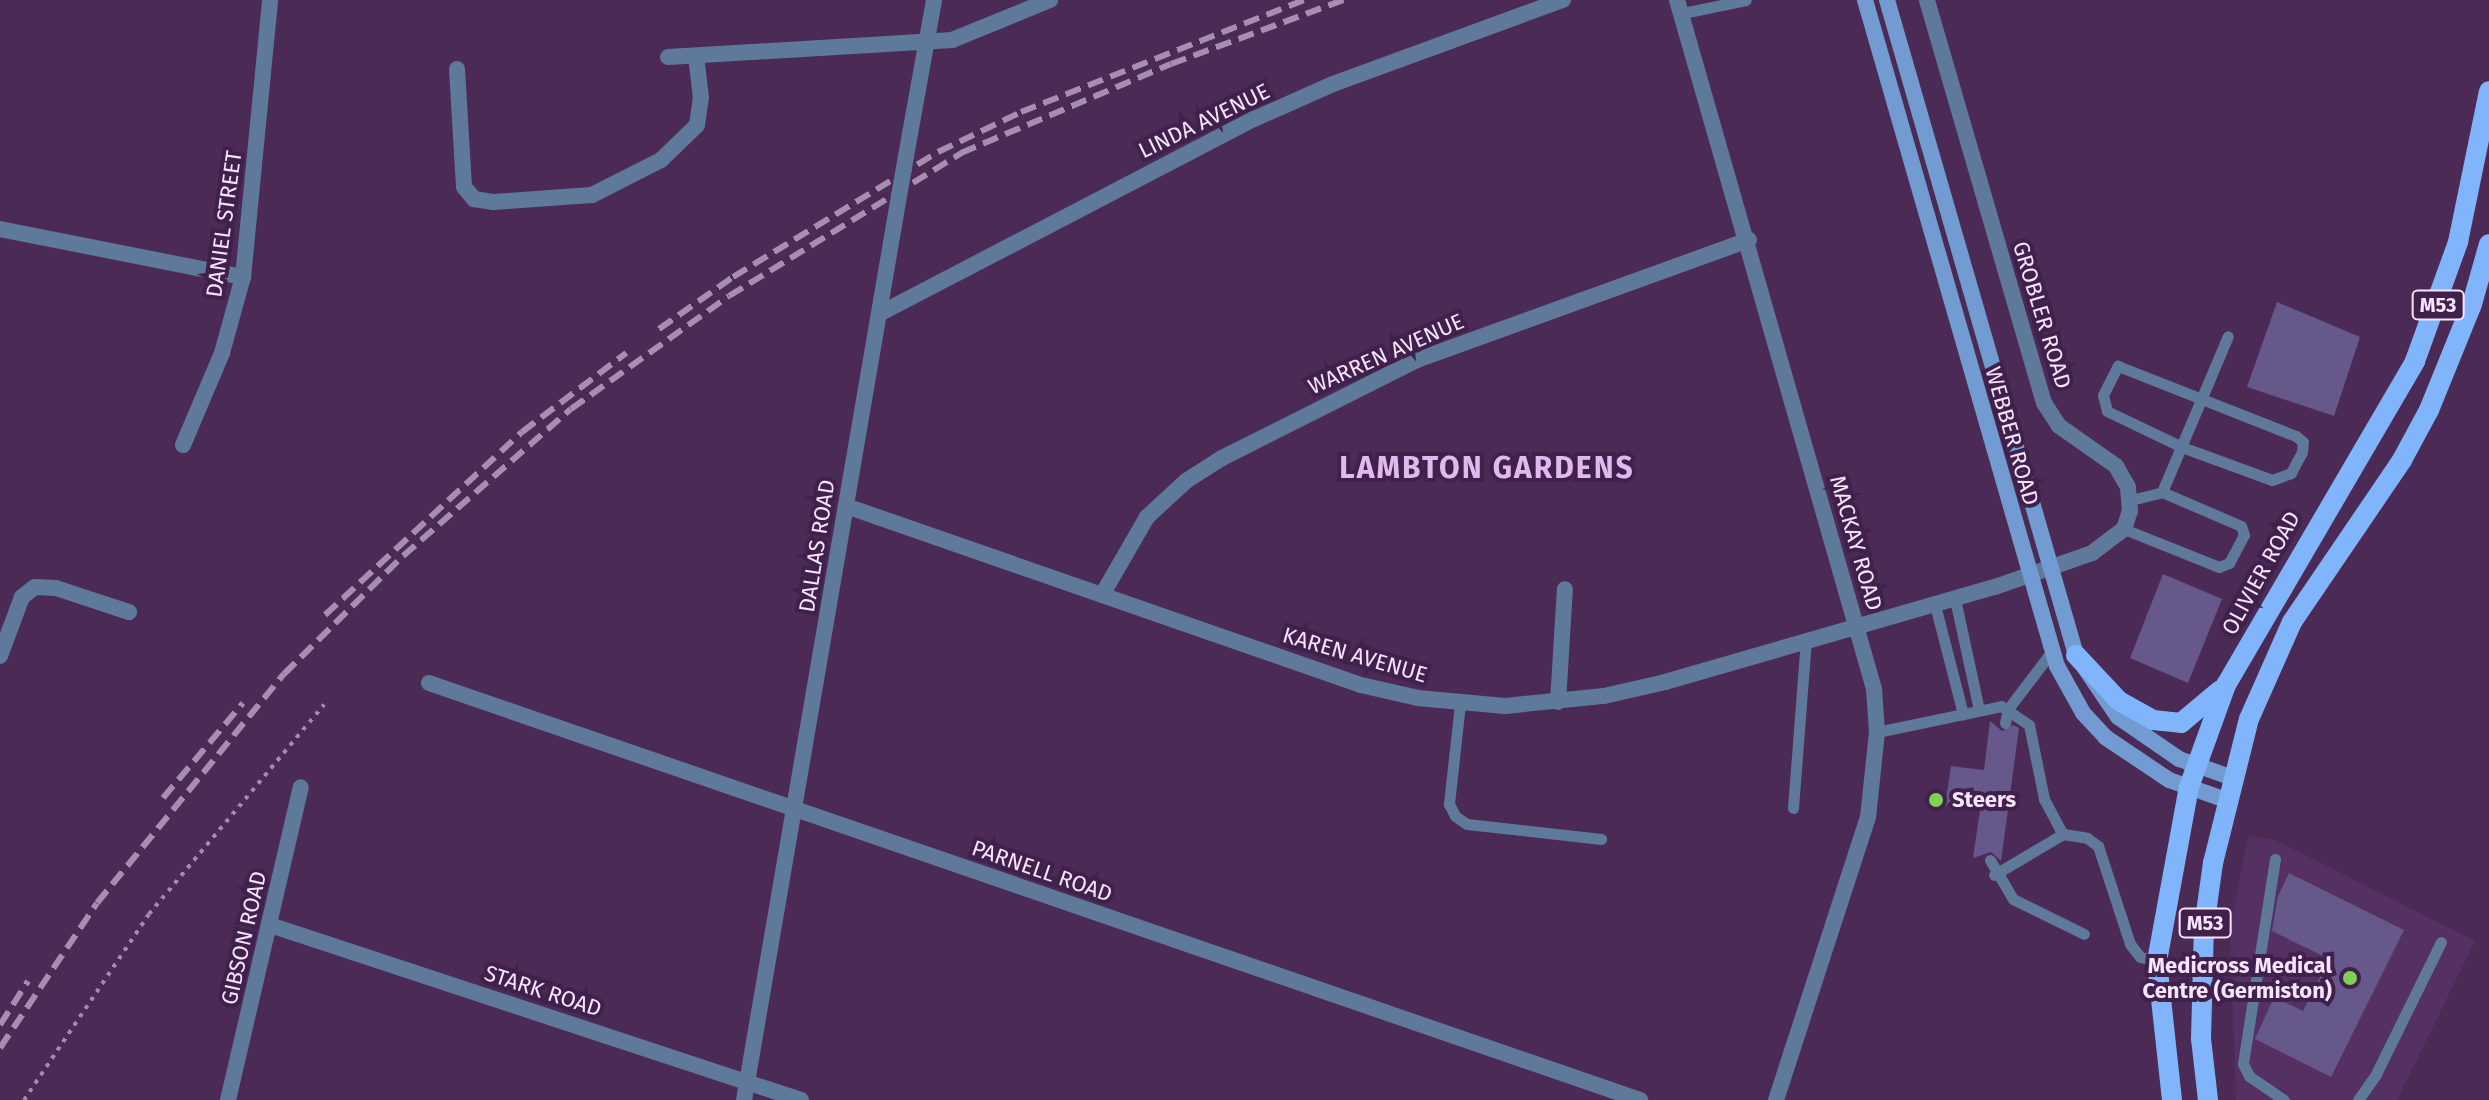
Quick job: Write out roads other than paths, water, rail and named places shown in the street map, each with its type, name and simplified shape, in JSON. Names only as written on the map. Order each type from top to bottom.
[{"type":"main road","name":"WEBBER ROAD","points":[[1865,0],[2029,576],[2052,651],[2068,690],[2105,737],[2189,787],[2229,801]]},
{"type":"main road","name":"WEBBER ROAD","points":[[1887,0],[2076,655],[2118,717],[2179,759],[2233,778]]},
{"type":"main road","name":"OLIVIER ROAD","points":[[2172,1100],[2157,961],[2189,787],[2226,685],[2415,361],[2458,242],[2489,91]]},
{"type":"main road","name":"M53","points":[[2208,1100],[2201,1039],[2204,927],[2233,778],[2249,719],[2292,622],[2402,460],[2429,410],[2472,304],[2489,244]]},
{"type":"main road","points":[[2076,655],[2119,701],[2153,720],[2181,723],[2226,685]]},
{"type":"street","name":"DANIEL STREET","points":[[183,445],[222,353],[243,277],[270,0]]},
{"type":"street","name":"DALLAS ROAD","points":[[744,1100],[934,0]]},
{"type":"street","points":[[668,57],[927,41],[975,33],[1050,0]]},
{"type":"street","name":"LINDA AVENUE","points":[[879,314],[1254,119],[1333,84],[1563,0]]},
{"type":"street","name":"GROBLER ROAD","points":[[1927,0],[2044,403],[2059,426],[2116,466],[2131,500]]},
{"type":"street","name":"MACKAY ROAD","points":[[1680,6],[1749,240],[1874,689],[1877,732],[1860,850],[1776,1100]]},
{"type":"street","points":[[457,69],[464,187],[474,199],[494,202],[592,195],[661,160],[697,125],[701,98],[696,56]]},
{"type":"street","points":[[0,229],[243,277]]},
{"type":"street","name":"WARREN AVENUE","points":[[1102,595],[1147,517],[1186,481],[1222,458],[1417,360],[1749,240]]},
{"type":"street","points":[[2050,570],[2092,553],[2124,529],[2131,500]]},
{"type":"street","name":"KAREN AVENUE","points":[[846,506],[1349,681],[1460,704],[1558,702],[1665,682],[2050,570]]},
{"type":"street","points":[[0,656],[22,597],[35,587],[56,588],[129,612]]},
{"type":"street","points":[[1558,702],[1565,589]]},
{"type":"street","name":"PARNELL ROAD","points":[[429,683],[1640,1100]]},
{"type":"street","name":"GIBSON ROAD","points":[[228,1100],[301,787]]},
{"type":"street","name":"STARK ROAD","points":[[270,925],[801,1100]]},
{"type":"lane","points":[[1680,6],[1746,0]]},
{"type":"lane","points":[[2162,492],[2228,336]]},
{"type":"lane","points":[[2130,367],[2296,436],[2303,442],[2302,452],[2291,473],[2272,480],[2182,447],[2107,411],[2103,395],[2111,371],[2130,367]]},
{"type":"lane","points":[[2124,529],[2219,567],[2229,563],[2244,535],[2241,526],[2162,492],[2131,500]]},
{"type":"lane","points":[[1955,599],[1979,710]]},
{"type":"lane","points":[[1935,605],[1963,714]]},
{"type":"lane","points":[[1793,808],[1806,640]]},
{"type":"lane","points":[[2005,723],[2008,709],[2052,651]]},
{"type":"lane","points":[[1460,704],[1449,804],[1455,816],[1467,824],[1601,839]]},
{"type":"lane","points":[[1877,732],[1979,710],[2008,709],[2029,725],[2044,799],[2063,834]]},
{"type":"lane","points":[[1994,875],[2063,834],[2087,838],[2098,846],[2130,944],[2140,957],[2157,961]]},
{"type":"lane","points":[[2275,859],[2262,923],[2262,966],[2243,1064],[2249,1076],[2284,1100]]},
{"type":"lane","points":[[1990,860],[1994,875],[2020,903],[2084,934]]},
{"type":"lane","points":[[2358,1100],[2376,1074],[2441,942]]},
{"type":"railway","points":[[659,329],[733,277],[938,152],[1021,112],[1304,0]]},
{"type":"railway","points":[[0,1048],[97,903],[284,674],[403,556],[571,409],[729,296],[961,153],[1171,64],[1343,0]]},
{"type":"railway","points":[[325,615],[522,432],[626,353]]},
{"type":"railway","points":[[163,798],[243,703]]},
{"type":"railway","points":[[0,1025],[28,981]]},
{"type":"place","name":"Steers","points":[[1936,800]]},
{"type":"place","name":"Medicross Medical Centre (Germiston)","points":[[2350,978]]},
{"type":"district","name":"LAMBTON GARDENS","points":[[1487,468]]}]
